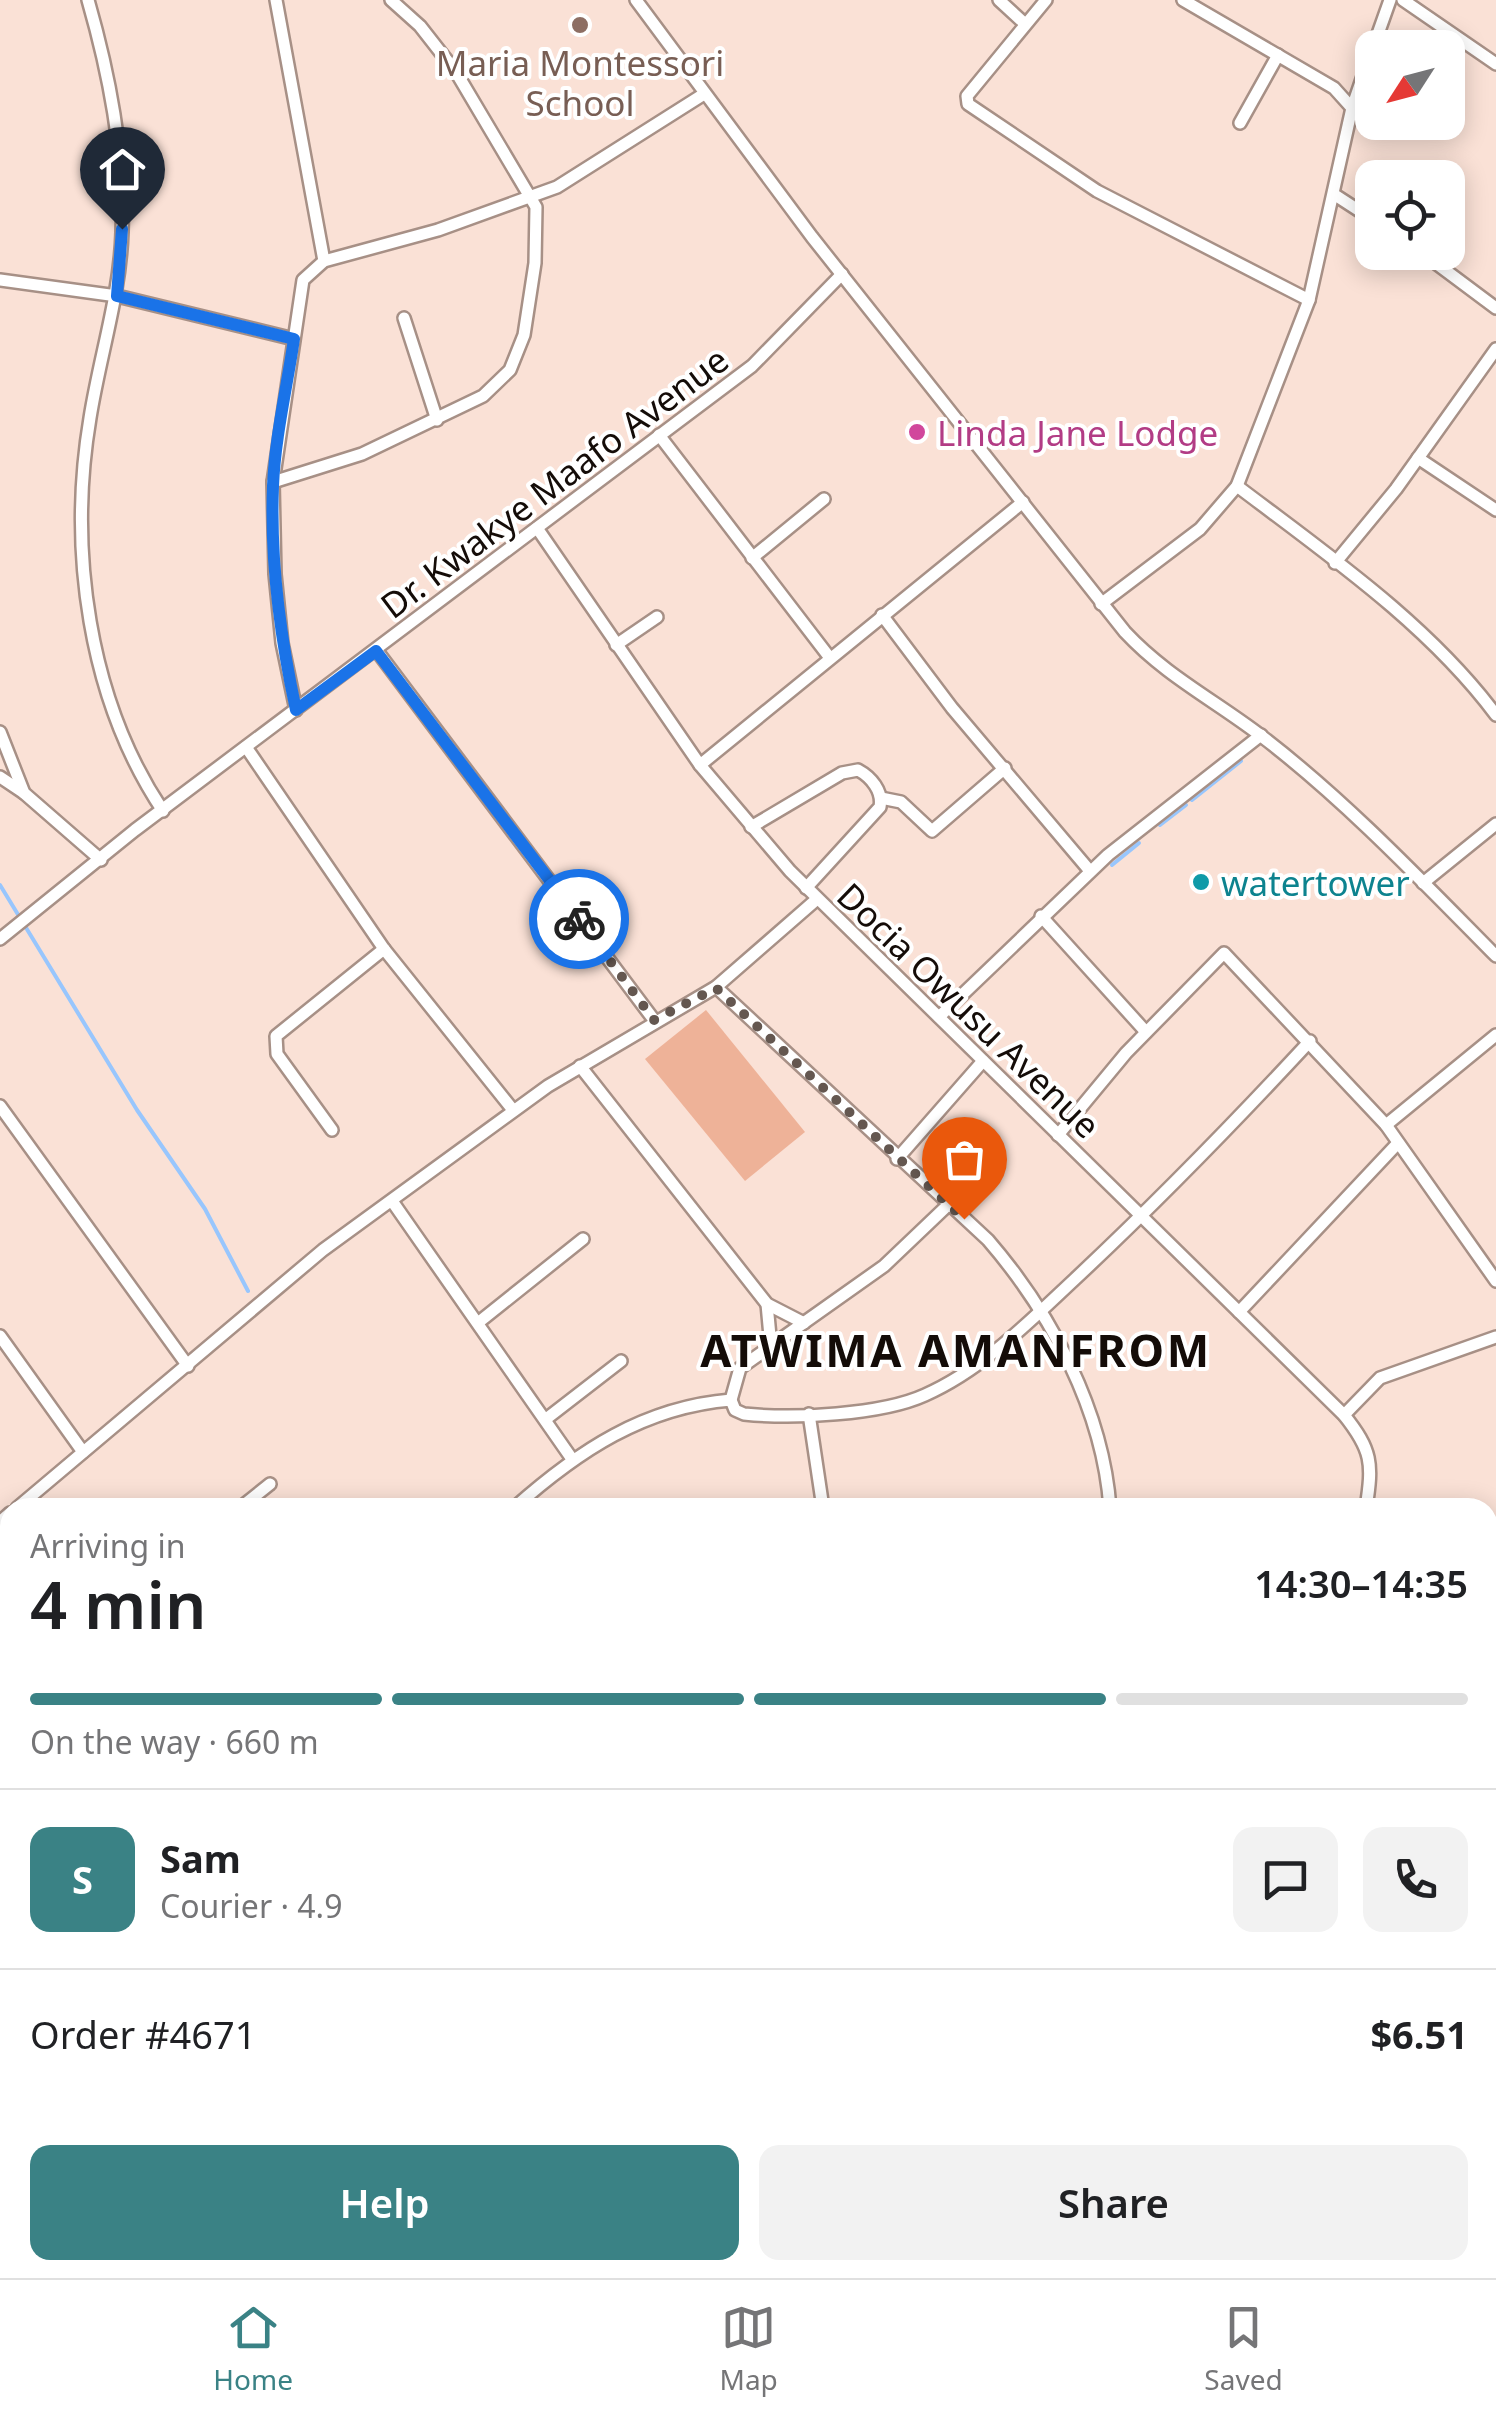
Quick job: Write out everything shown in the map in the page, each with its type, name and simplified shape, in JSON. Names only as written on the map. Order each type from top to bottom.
[{"type":"street","points":[[88,0],[116,130],[122,229],[117,296],[86,448],[85,552],[103,686],[132,758],[163,811]]},
{"type":"street","points":[[276,0],[324,261]]},
{"type":"street","points":[[273,482],[362,454],[437,420],[498,385],[516,357],[536,263],[539,226],[532,198],[456,72],[420,26],[391,0]]},
{"type":"street","points":[[636,0],[842,274],[1137,644],[1183,684],[1261,735],[1496,956]]},
{"type":"street","points":[[999,0],[1024,23]]},
{"type":"street","points":[[1046,0],[966,98],[1023,143],[1098,191],[1309,300]]},
{"type":"street","points":[[1183,0],[1334,88],[1352,108]]},
{"type":"street","points":[[1380,30],[1390,0]]},
{"type":"street","points":[[1403,0],[1496,64]]},
{"type":"street","points":[[1240,123],[1278,55]]},
{"type":"street","points":[[1334,88],[1355,83]]},
{"type":"street","points":[[296,710],[282,643],[275,574],[273,482],[303,280],[324,261],[532,198],[573,178],[704,94]]},
{"type":"street","points":[[1102,604],[1200,529],[1238,486],[1309,300],[1355,100]]},
{"type":"street","points":[[1335,194],[1355,208]]},
{"type":"street","points":[[1446,270],[1496,308]]},
{"type":"street","name":"Dr. Kwakye Maafo Avenue","points":[[0,939],[246,747],[766,355],[842,274]]},
{"type":"street","points":[[0,280],[117,296],[294,339]]},
{"type":"street","points":[[404,318],[437,420]]},
{"type":"street","points":[[1335,563],[1418,458],[1496,349]]},
{"type":"street","points":[[659,434],[830,658]]},
{"type":"street","points":[[1418,458],[1496,510]]},
{"type":"street","points":[[1238,486],[1442,653],[1496,716]]},
{"type":"street","points":[[752,558],[824,499]]},
{"type":"street","points":[[700,766],[1022,502]]},
{"type":"street","name":"Docia Owusu Avenue","points":[[537,528],[700,766],[806,888],[1344,1415],[1364,1440],[1370,1456],[1367,1498]]},
{"type":"street","points":[[882,615],[952,708],[1090,871]]},
{"type":"street","points":[[616,645],[657,617]]},
{"type":"street","points":[[376,651],[654,1020]]},
{"type":"street","points":[[0,732],[24,793]]},
{"type":"street","points":[[938,1017],[1090,871],[1261,735]]},
{"type":"street","points":[[246,747],[384,949],[513,1110]]},
{"type":"street","points":[[752,827],[850,770],[864,773],[881,798],[901,802],[932,831],[1005,768]]},
{"type":"street","points":[[0,777],[101,860]]},
{"type":"street","points":[[806,888],[876,812],[881,798]]},
{"type":"street","points":[[1423,884],[1496,824]]},
{"type":"street","points":[[29,1498],[294,1274],[513,1110],[654,1020],[716,988],[817,898]]},
{"type":"street","points":[[1042,916],[1146,1032]]},
{"type":"street","points":[[332,1130],[277,1054],[276,1036],[384,949]]},
{"type":"street","points":[[1058,1135],[1146,1032],[1224,953],[1386,1125],[1496,1280]]},
{"type":"street","points":[[716,988],[896,1159],[988,1240],[1040,1312],[1094,1420],[1107,1468],[1109,1498]]},
{"type":"street","points":[[1386,1125],[1496,1035]]},
{"type":"street","points":[[948,1205],[884,1266],[738,1370],[731,1400],[734,1410],[744,1414],[809,1414],[888,1406],[923,1396],[964,1373],[1040,1312],[1141,1216],[1310,1042]]},
{"type":"street","points":[[896,1159],[983,1062]]},
{"type":"street","points":[[580,1066],[767,1304],[804,1323]]},
{"type":"street","points":[[0,1106],[188,1366]]},
{"type":"street","points":[[1239,1312],[1398,1143]]},
{"type":"street","points":[[392,1201],[572,1459]]},
{"type":"street","points":[[479,1322],[582,1239]]},
{"type":"street","points":[[767,1304],[771,1347]]},
{"type":"street","points":[[1344,1415],[1380,1378],[1496,1337]]},
{"type":"street","points":[[3,1345],[83,1452]]},
{"type":"street","points":[[546,1419],[621,1360]]},
{"type":"street","points":[[526,1498],[572,1459],[640,1420],[673,1408],[731,1400]]},
{"type":"street","points":[[809,1414],[821,1498]]},
{"type":"street","points":[[252,1498],[270,1484]]},
{"type":"shaded area","points":[[706,1010],[805,1132],[745,1181],[645,1059]]},
{"type":"waterway","points":[[1192,800],[1241,761]]},
{"type":"waterway","points":[[1160,825],[1186,805]]},
{"type":"waterway","points":[[1112,865],[1139,843]]},
{"type":"waterway","points":[[0,885],[137,1110],[205,1209],[248,1291]]},
{"type":"way so far","points":[[579,919],[654,1020],[716,988],[964,1219]]},
{"type":"place","name":"Maria Montessori School","points":[[580,25]]},
{"type":"place","name":"Linda Jane Lodge","points":[[917,432]]},
{"type":"place","name":"watertower","points":[[1201,882]]},
{"type":"district","name":"ATWIMA AMANFROM","points":[[956,1349]]},
{"type":"route","points":[[122,229],[117,296],[294,339],[273,482],[272,530],[282,643],[296,710],[376,651],[579,919]]}]
